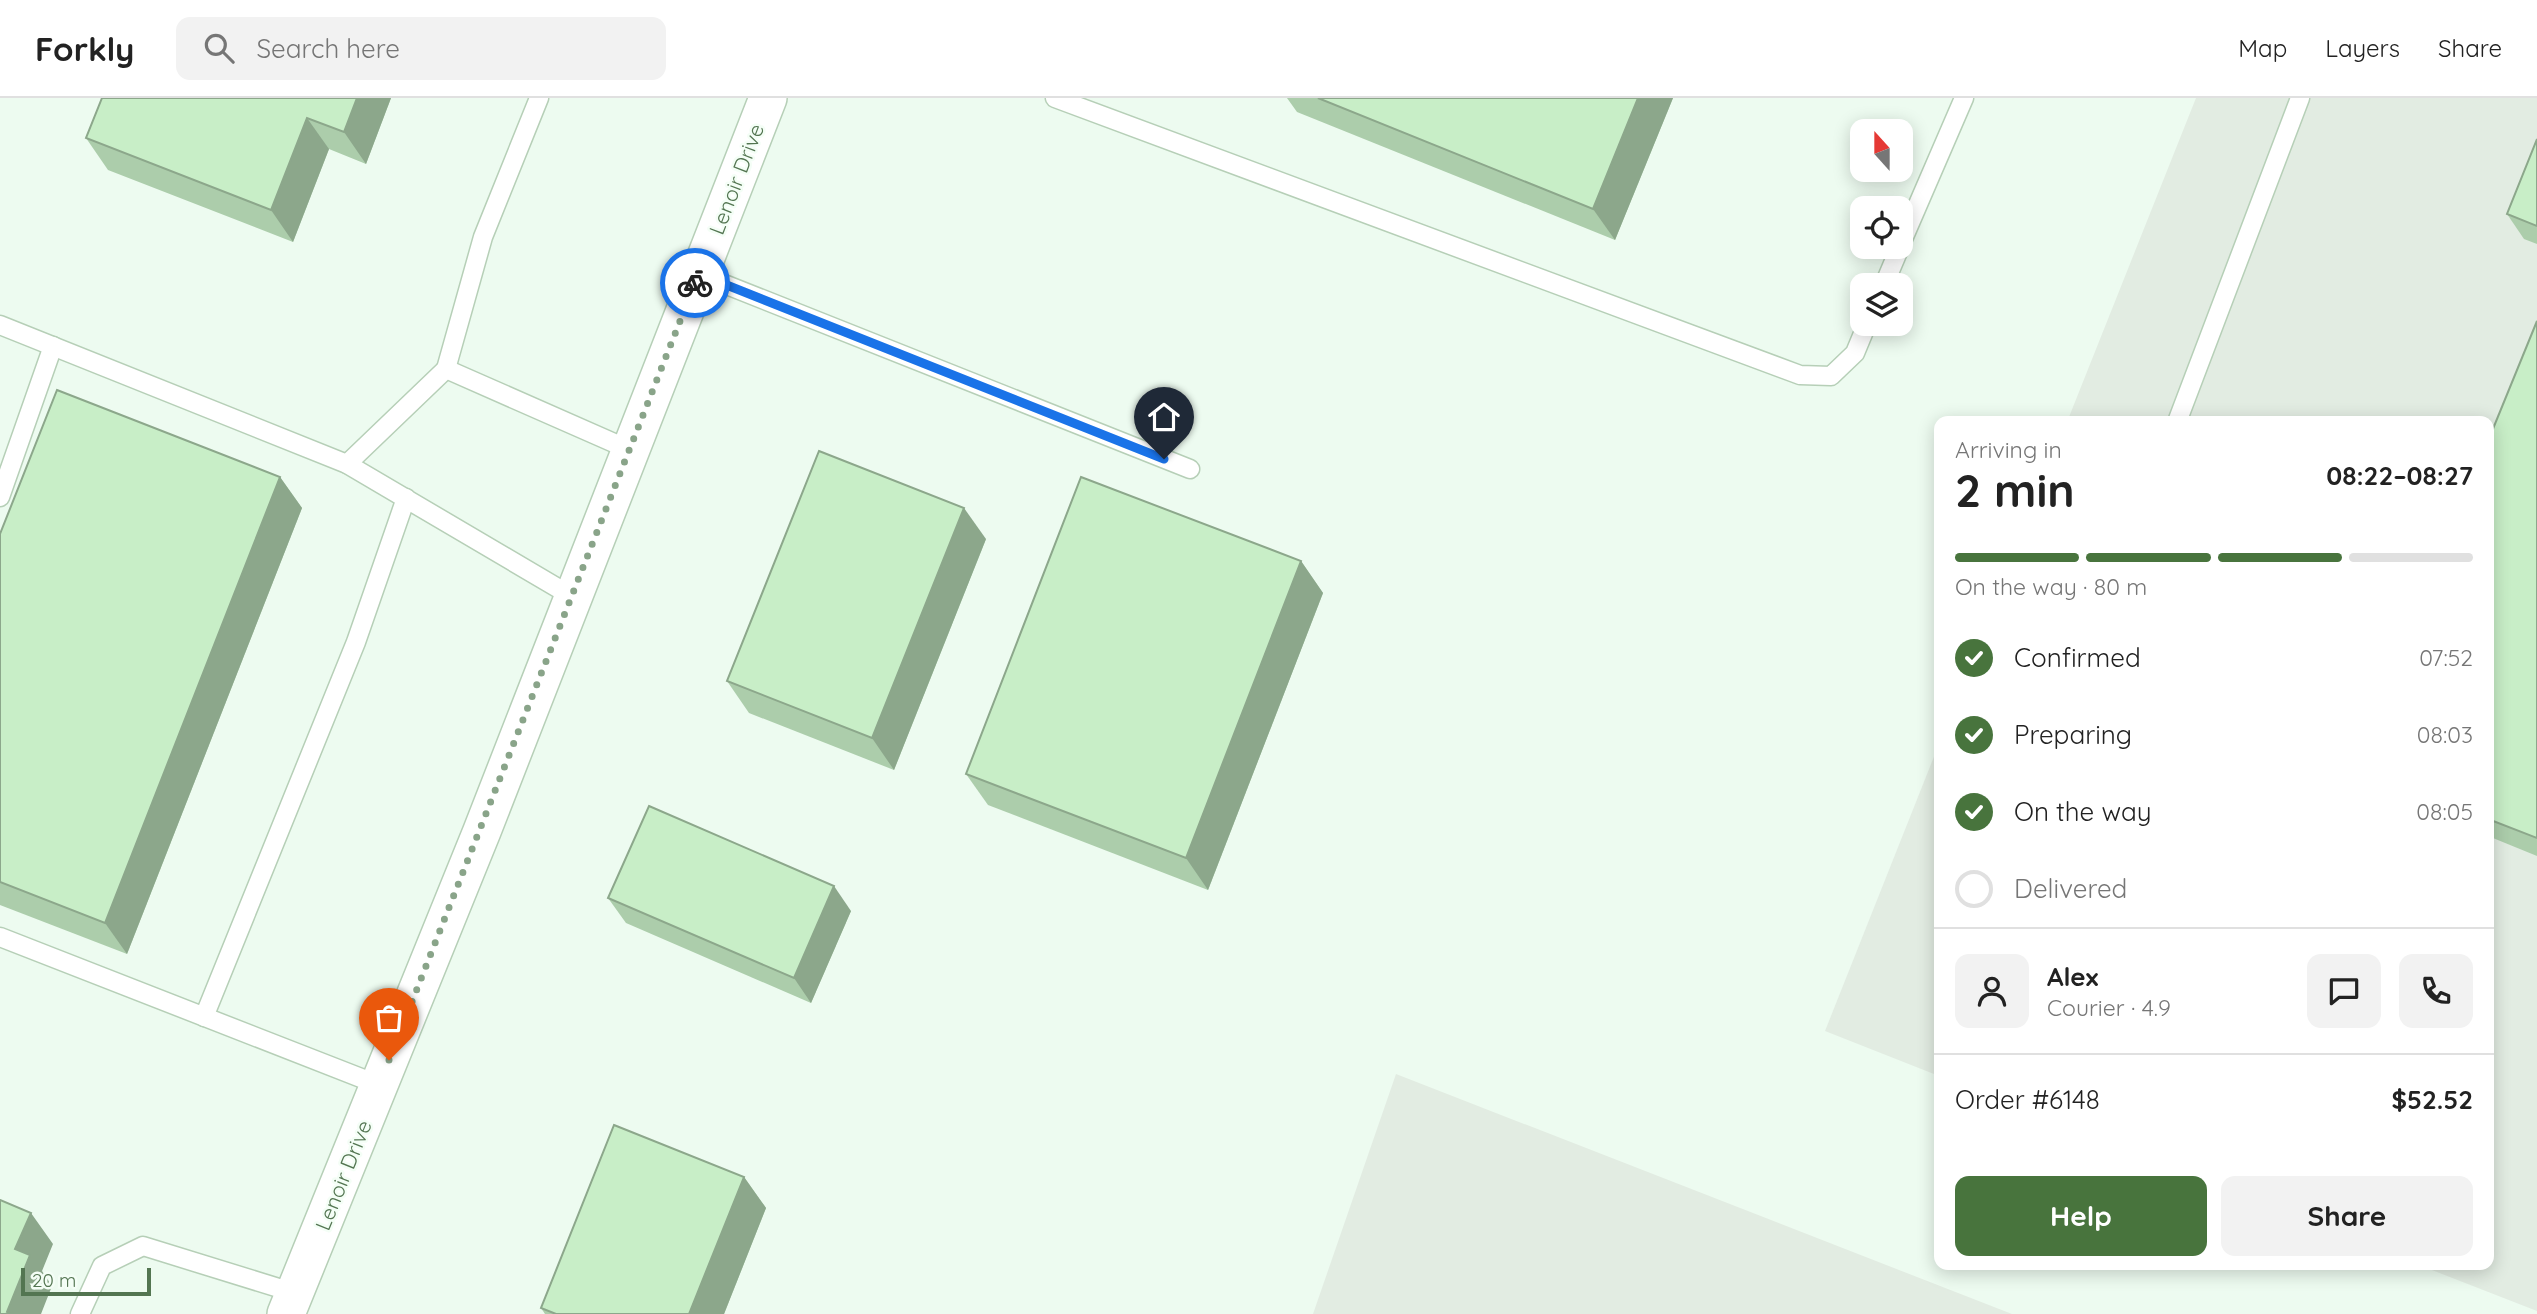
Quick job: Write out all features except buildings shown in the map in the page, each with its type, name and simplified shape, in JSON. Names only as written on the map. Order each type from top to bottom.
[{"type":"street","name":"Lenoir Drive","points":[[291,1304],[573,597],[768,98]]},
{"type":"lane","points":[[347,464],[446,369],[483,237],[539,98]]},
{"type":"lane","points":[[1055,98],[1800,375],[1831,376],[1854,353],[1862,336]]},
{"type":"lane","points":[[1913,216],[1964,98]]},
{"type":"lane","points":[[2179,416],[2300,98]]},
{"type":"lane","points":[[699,274],[1190,469]]},
{"type":"lane","points":[[0,325],[347,464],[573,597]]},
{"type":"lane","points":[[0,497],[52,346]]},
{"type":"lane","points":[[446,369],[630,450]]},
{"type":"lane","points":[[204,1017],[356,642],[406,498]]},
{"type":"lane","points":[[0,937],[379,1085]]},
{"type":"lane","points":[[80,1314],[102,1266],[143,1246],[291,1304]]},
{"type":"shaded area","points":[[2196,98],[2537,98],[2537,1311],[2432,1270],[2494,1270],[2494,416],[2069,416]]},
{"type":"shaded area","points":[[1934,757],[1934,1074],[1825,1031]]},
{"type":"shaded area","points":[[1396,1074],[2012,1314],[1313,1314]]},
{"type":"way so far","points":[[389,1060],[482,831],[695,283]]},
{"type":"route","points":[[695,283],[699,274],[1164,459]]}]
